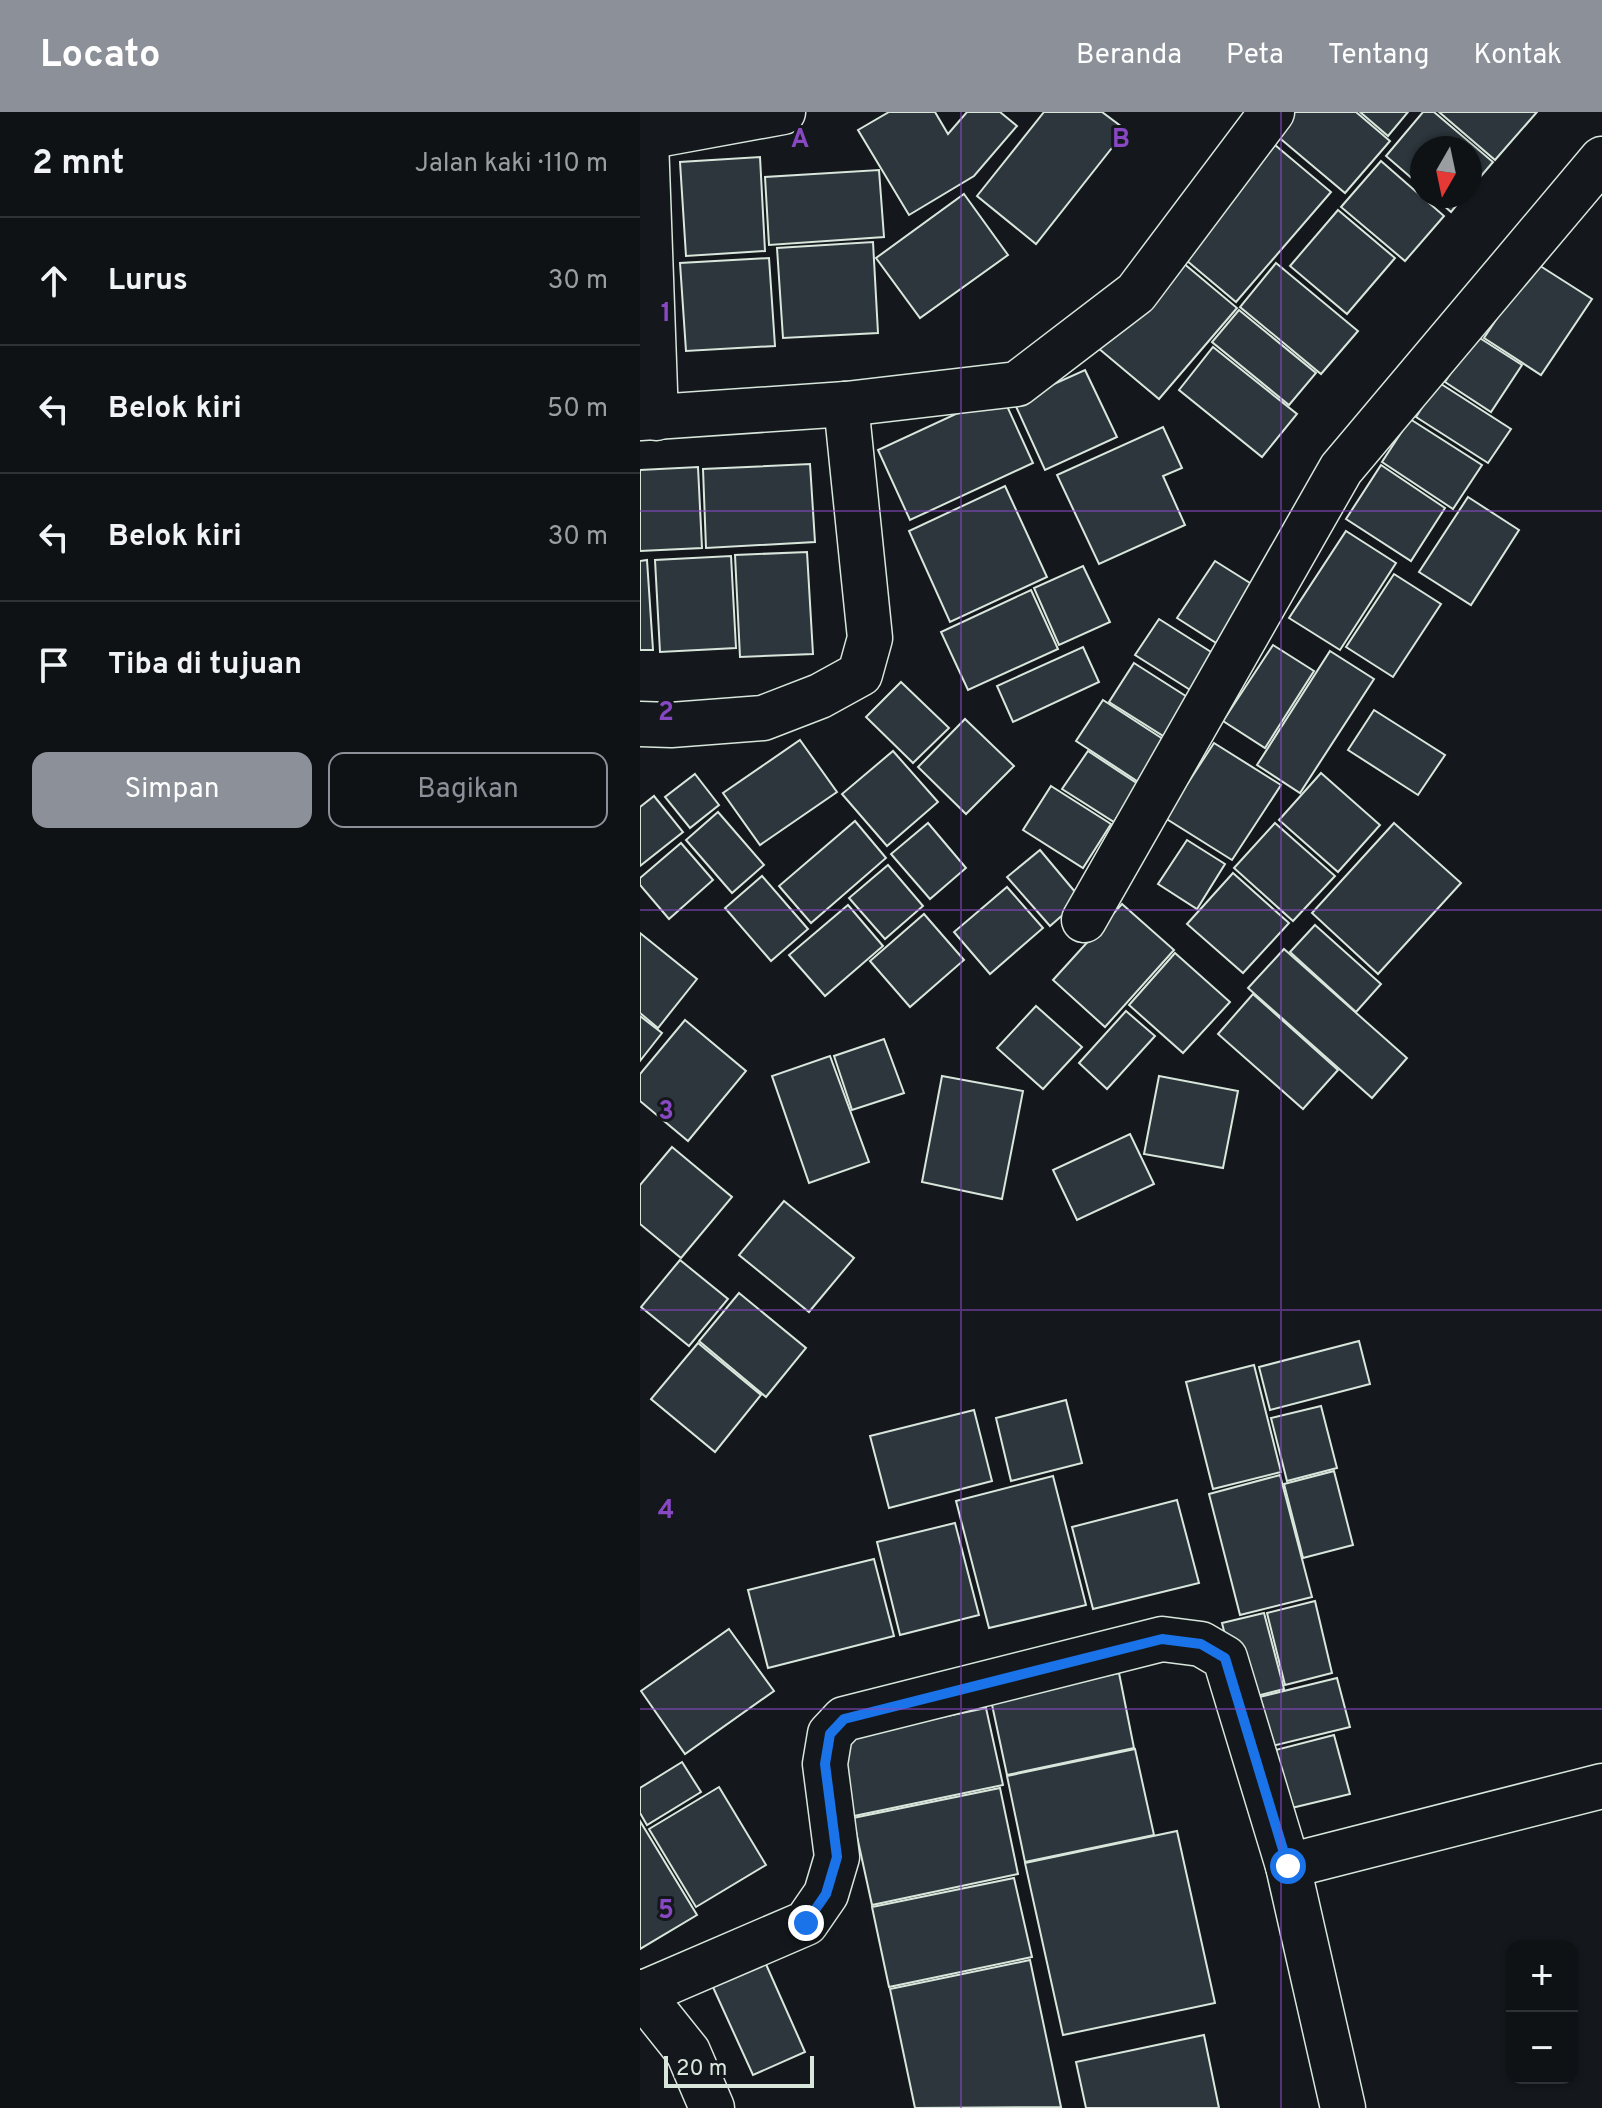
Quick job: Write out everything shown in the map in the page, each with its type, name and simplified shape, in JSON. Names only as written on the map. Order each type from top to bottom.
[{"type":"main road","points":[[783,112],[645,125],[648,418],[846,404],[1017,384],[1136,293],[1272,112]]},
{"type":"main road","points":[[1084,920],[1341,469],[1602,159]]},
{"type":"main road","points":[[640,724],[671,725],[763,718],[820,696],[860,674],[870,638],[846,404]]},
{"type":"main road","points":[[712,2108],[688,2052],[641,1993],[806,1923],[826,1894],[837,1857],[825,1764],[830,1734],[844,1719],[1162,1639],[1201,1644],[1225,1658],[1288,1866],[1343,2108]]},
{"type":"main road","points":[[1288,1866],[1602,1786]]},
{"type":"building","points":[[889,112],[935,112],[948,134],[967,112],[1000,112],[1017,126],[974,176],[909,215],[858,130]]},
{"type":"building","points":[[1044,112],[1102,112],[1126,130],[1036,244],[977,196]]},
{"type":"building","points":[[1286,112],[1356,112],[1390,141],[1345,193],[1270,130]]},
{"type":"building","points":[[1360,112],[1408,112],[1388,136]]},
{"type":"building","points":[[1423,112],[1434,112],[1462,136],[1410,136],[1410,177],[1386,156]]},
{"type":"building","points":[[1439,112],[1537,112],[1495,160],[1482,149],[1482,136],[1467,136]]},
{"type":"building","points":[[1275,145],[1331,192],[1236,302],[1180,255]]},
{"type":"building","points":[[1482,153],[1493,162],[1482,175]]},
{"type":"building","points":[[760,157],[765,251],[686,256],[680,162]]},
{"type":"building","points":[[1381,161],[1410,186],[1410,208],[1435,208],[1444,216],[1405,261],[1341,207]]},
{"type":"building","points":[[879,170],[884,237],[769,245],[765,177]]},
{"type":"building","points":[[964,194],[1008,255],[920,318],[876,258]]},
{"type":"building","points":[[1338,210],[1395,258],[1347,314],[1290,266]]},
{"type":"building","points":[[873,242],[878,333],[783,338],[777,248]]},
{"type":"building","points":[[1176,257],[1237,308],[1159,399],[1098,348]]},
{"type":"building","points":[[769,258],[775,346],[686,351],[680,263]]},
{"type":"building","points":[[1534,262],[1592,299],[1541,375],[1484,338]]},
{"type":"building","points":[[1276,263],[1358,331],[1321,374],[1240,307]]},
{"type":"building","points":[[1239,310],[1316,373],[1289,405],[1212,342]]},
{"type":"building","points":[[1475,335],[1522,365],[1491,412],[1445,382]]},
{"type":"building","points":[[1213,347],[1297,414],[1262,457],[1179,390]]},
{"type":"building","points":[[1085,370],[1117,437],[1045,470],[1014,402]]},
{"type":"building","points":[[1438,382],[1511,429],[1488,463],[1416,417]]},
{"type":"building","points":[[1001,393],[1033,463],[910,520],[878,450]]},
{"type":"building","points":[[1410,419],[1482,465],[1453,509],[1382,462]]},
{"type":"building","points":[[1163,427],[1182,468],[1163,476],[1185,525],[1099,564],[1057,475]]},
{"type":"building","points":[[810,464],[815,542],[706,548],[703,469]]},
{"type":"building","points":[[1381,465],[1445,508],[1411,561],[1346,519]]},
{"type":"building","points":[[698,467],[702,548],[640,551],[640,470]]},
{"type":"building","points":[[1005,486],[1047,577],[950,622],[909,531]]},
{"type":"building","points":[[1468,497],[1519,530],[1471,605],[1419,572]]},
{"type":"building","points":[[1346,531],[1396,563],[1340,650],[1289,618]]},
{"type":"building","points":[[807,552],[813,654],[740,657],[735,555]]},
{"type":"building","points":[[731,556],[736,648],[660,652],[655,560]]},
{"type":"building","points":[[647,560],[653,650],[640,650],[640,561]]},
{"type":"building","points":[[1215,561],[1258,588],[1221,646],[1177,618]]},
{"type":"building","points":[[1083,566],[1110,622],[1059,645],[1034,588]]},
{"type":"building","points":[[1394,574],[1441,604],[1393,677],[1346,647]]},
{"type":"building","points":[[1031,590],[1058,649],[968,690],[941,632]]},
{"type":"building","points":[[1159,619],[1219,657],[1195,693],[1135,655]]},
{"type":"building","points":[[1273,645],[1314,671],[1265,748],[1223,721]]},
{"type":"building","points":[[1083,647],[1099,682],[1013,722],[997,686]]},
{"type":"building","points":[[1330,651],[1374,679],[1300,793],[1257,765]]},
{"type":"building","points":[[1134,663],[1192,700],[1168,739],[1109,702]]},
{"type":"building","points":[[901,682],[949,728],[913,763],[866,717]]},
{"type":"building","points":[[1103,700],[1166,741],[1140,783],[1076,741]]},
{"type":"building","points":[[1374,710],[1445,755],[1418,795],[1348,750]]},
{"type":"building","points":[[965,719],[1014,766],[966,814],[918,767]]},
{"type":"building","points":[[800,740],[837,792],[760,845],[723,793]]},
{"type":"building","points":[[1214,743],[1281,785],[1232,860],[1165,818]]},
{"type":"building","points":[[893,751],[938,802],[887,846],[842,794]]},
{"type":"building","points":[[1088,751],[1138,784],[1114,822],[1062,789]]},
{"type":"building","points":[[1321,773],[1380,825],[1338,872],[1279,820]]},
{"type":"building","points":[[695,774],[719,805],[690,828],[665,797]]},
{"type":"building","points":[[1051,786],[1111,824],[1083,868],[1023,830]]},
{"type":"building","points":[[654,796],[683,832],[640,866],[640,807]]},
{"type":"building","points":[[718,812],[764,865],[732,893],[686,840]]},
{"type":"building","points":[[855,821],[886,858],[811,923],[779,886]]},
{"type":"building","points":[[928,823],[966,868],[930,899],[891,854]]},
{"type":"building","points":[[1275,823],[1335,876],[1293,921],[1234,868]]},
{"type":"building","points":[[1394,823],[1461,883],[1378,974],[1312,913]]},
{"type":"building","points":[[1187,840],[1225,864],[1197,909],[1158,884]]},
{"type":"building","points":[[681,843],[713,880],[669,919],[640,885],[640,878]]},
{"type":"building","points":[[1040,850],[1081,899],[1050,926],[1007,877]]},
{"type":"building","points":[[888,865],[923,906],[885,939],[849,898]]},
{"type":"building","points":[[1233,873],[1289,923],[1243,973],[1187,924]]},
{"type":"building","points":[[762,876],[808,929],[771,961],[725,908]]},
{"type":"building","points":[[1007,887],[1043,928],[990,974],[954,932]]},
{"type":"building","points":[[1122,904],[1174,950],[1105,1027],[1053,980]]},
{"type":"building","points":[[848,905],[883,946],[825,996],[789,955]]},
{"type":"building","points":[[924,914],[964,960],[910,1007],[870,961]]},
{"type":"building","points":[[1315,925],[1381,984],[1356,1012],[1290,952]]},
{"type":"building","points":[[640,933],[697,979],[658,1028],[640,1013]]},
{"type":"building","points":[[1284,949],[1407,1058],[1372,1098],[1248,988]]},
{"type":"building","points":[[1175,953],[1230,1002],[1183,1053],[1129,1005]]},
{"type":"building","points":[[1253,994],[1338,1070],[1303,1109],[1218,1034]]},
{"type":"building","points":[[1036,1006],[1082,1047],[1043,1089],[997,1048]]},
{"type":"building","points":[[1126,1011],[1155,1036],[1107,1089],[1079,1063]]},
{"type":"building","points":[[640,1016],[662,1033],[640,1061]]},
{"type":"building","points":[[685,1020],[746,1071],[688,1141],[640,1101],[640,1074]]},
{"type":"building","points":[[884,1039],[904,1093],[852,1110],[834,1056]]},
{"type":"building","points":[[830,1056],[869,1162],[809,1183],[772,1076]]},
{"type":"building","points":[[942,1076],[1023,1091],[1002,1199],[922,1182]]},
{"type":"building","points":[[1159,1076],[1238,1091],[1223,1168],[1144,1154]]},
{"type":"building","points":[[1130,1134],[1154,1184],[1077,1220],[1053,1170]]},
{"type":"building","points":[[672,1147],[732,1197],[681,1258],[640,1224],[640,1185]]},
{"type":"building","points":[[784,1201],[854,1258],[809,1312],[739,1255]]},
{"type":"building","points":[[680,1260],[728,1299],[689,1346],[641,1307]]},
{"type":"building","points":[[739,1293],[806,1348],[766,1397],[699,1341]]},
{"type":"building","points":[[1359,1341],[1370,1384],[1270,1410],[1259,1367]]},
{"type":"building","points":[[698,1343],[761,1395],[715,1452],[651,1399]]},
{"type":"building","points":[[1254,1365],[1281,1472],[1213,1489],[1186,1382]]},
{"type":"building","points":[[1066,1400],[1082,1463],[1011,1481],[996,1418]]},
{"type":"building","points":[[1321,1406],[1337,1468],[1287,1481],[1271,1418]]},
{"type":"building","points":[[974,1410],[992,1481],[889,1508],[870,1436]]},
{"type":"building","points":[[1334,1471],[1353,1545],[1303,1558],[1284,1484]]},
{"type":"building","points":[[1280,1475],[1312,1597],[1240,1615],[1209,1494]]},
{"type":"building","points":[[1053,1476],[1086,1605],[989,1628],[956,1501]]},
{"type":"building","points":[[1177,1500],[1199,1583],[1093,1609],[1072,1527]]},
{"type":"building","points":[[955,1523],[979,1615],[900,1635],[877,1542]]},
{"type":"building","points":[[874,1559],[894,1636],[768,1668],[748,1590]]},
{"type":"building","points":[[1315,1601],[1332,1673],[1285,1685],[1267,1613]]},
{"type":"building","points":[[1264,1613],[1284,1689],[1241,1700],[1222,1623]]},
{"type":"building","points":[[729,1629],[774,1691],[685,1754],[641,1691]]},
{"type":"building","points":[[1119,1673],[1134,1748],[1007,1775],[991,1700]]},
{"type":"building","points":[[1337,1678],[1350,1727],[1256,1750],[1243,1701]]},
{"type":"building","points":[[986,1708],[1003,1785],[854,1816],[837,1739]]},
{"type":"building","points":[[1334,1735],[1350,1794],[1279,1811],[1264,1753]]},
{"type":"building","points":[[1135,1749],[1154,1835],[1025,1862],[1007,1776]]},
{"type":"building","points":[[682,1762],[701,1792],[647,1825],[640,1813],[640,1788]]},
{"type":"building","points":[[719,1787],[766,1865],[696,1907],[649,1829]]},
{"type":"building","points":[[1000,1788],[1018,1874],[872,1905],[853,1818]]},
{"type":"building","points":[[640,1821],[697,1915],[640,1949]]},
{"type":"building","points":[[1177,1831],[1215,2003],[1063,2035],[1025,1863]]},
{"type":"building","points":[[1014,1878],[1032,1957],[889,1987],[872,1907]]},
{"type":"building","points":[[1030,1960],[1061,2107],[915,2108],[890,1989]]},
{"type":"building","points":[[765,1962],[805,2052],[753,2075],[712,1985]]},
{"type":"building","points":[[1204,2035],[1219,2108],[1086,2108],[1076,2062]]},
{"type":"route","points":[[806,1923],[826,1894],[837,1857],[825,1764],[830,1734],[844,1719],[1162,1639],[1201,1644],[1225,1658],[1288,1866]]}]
